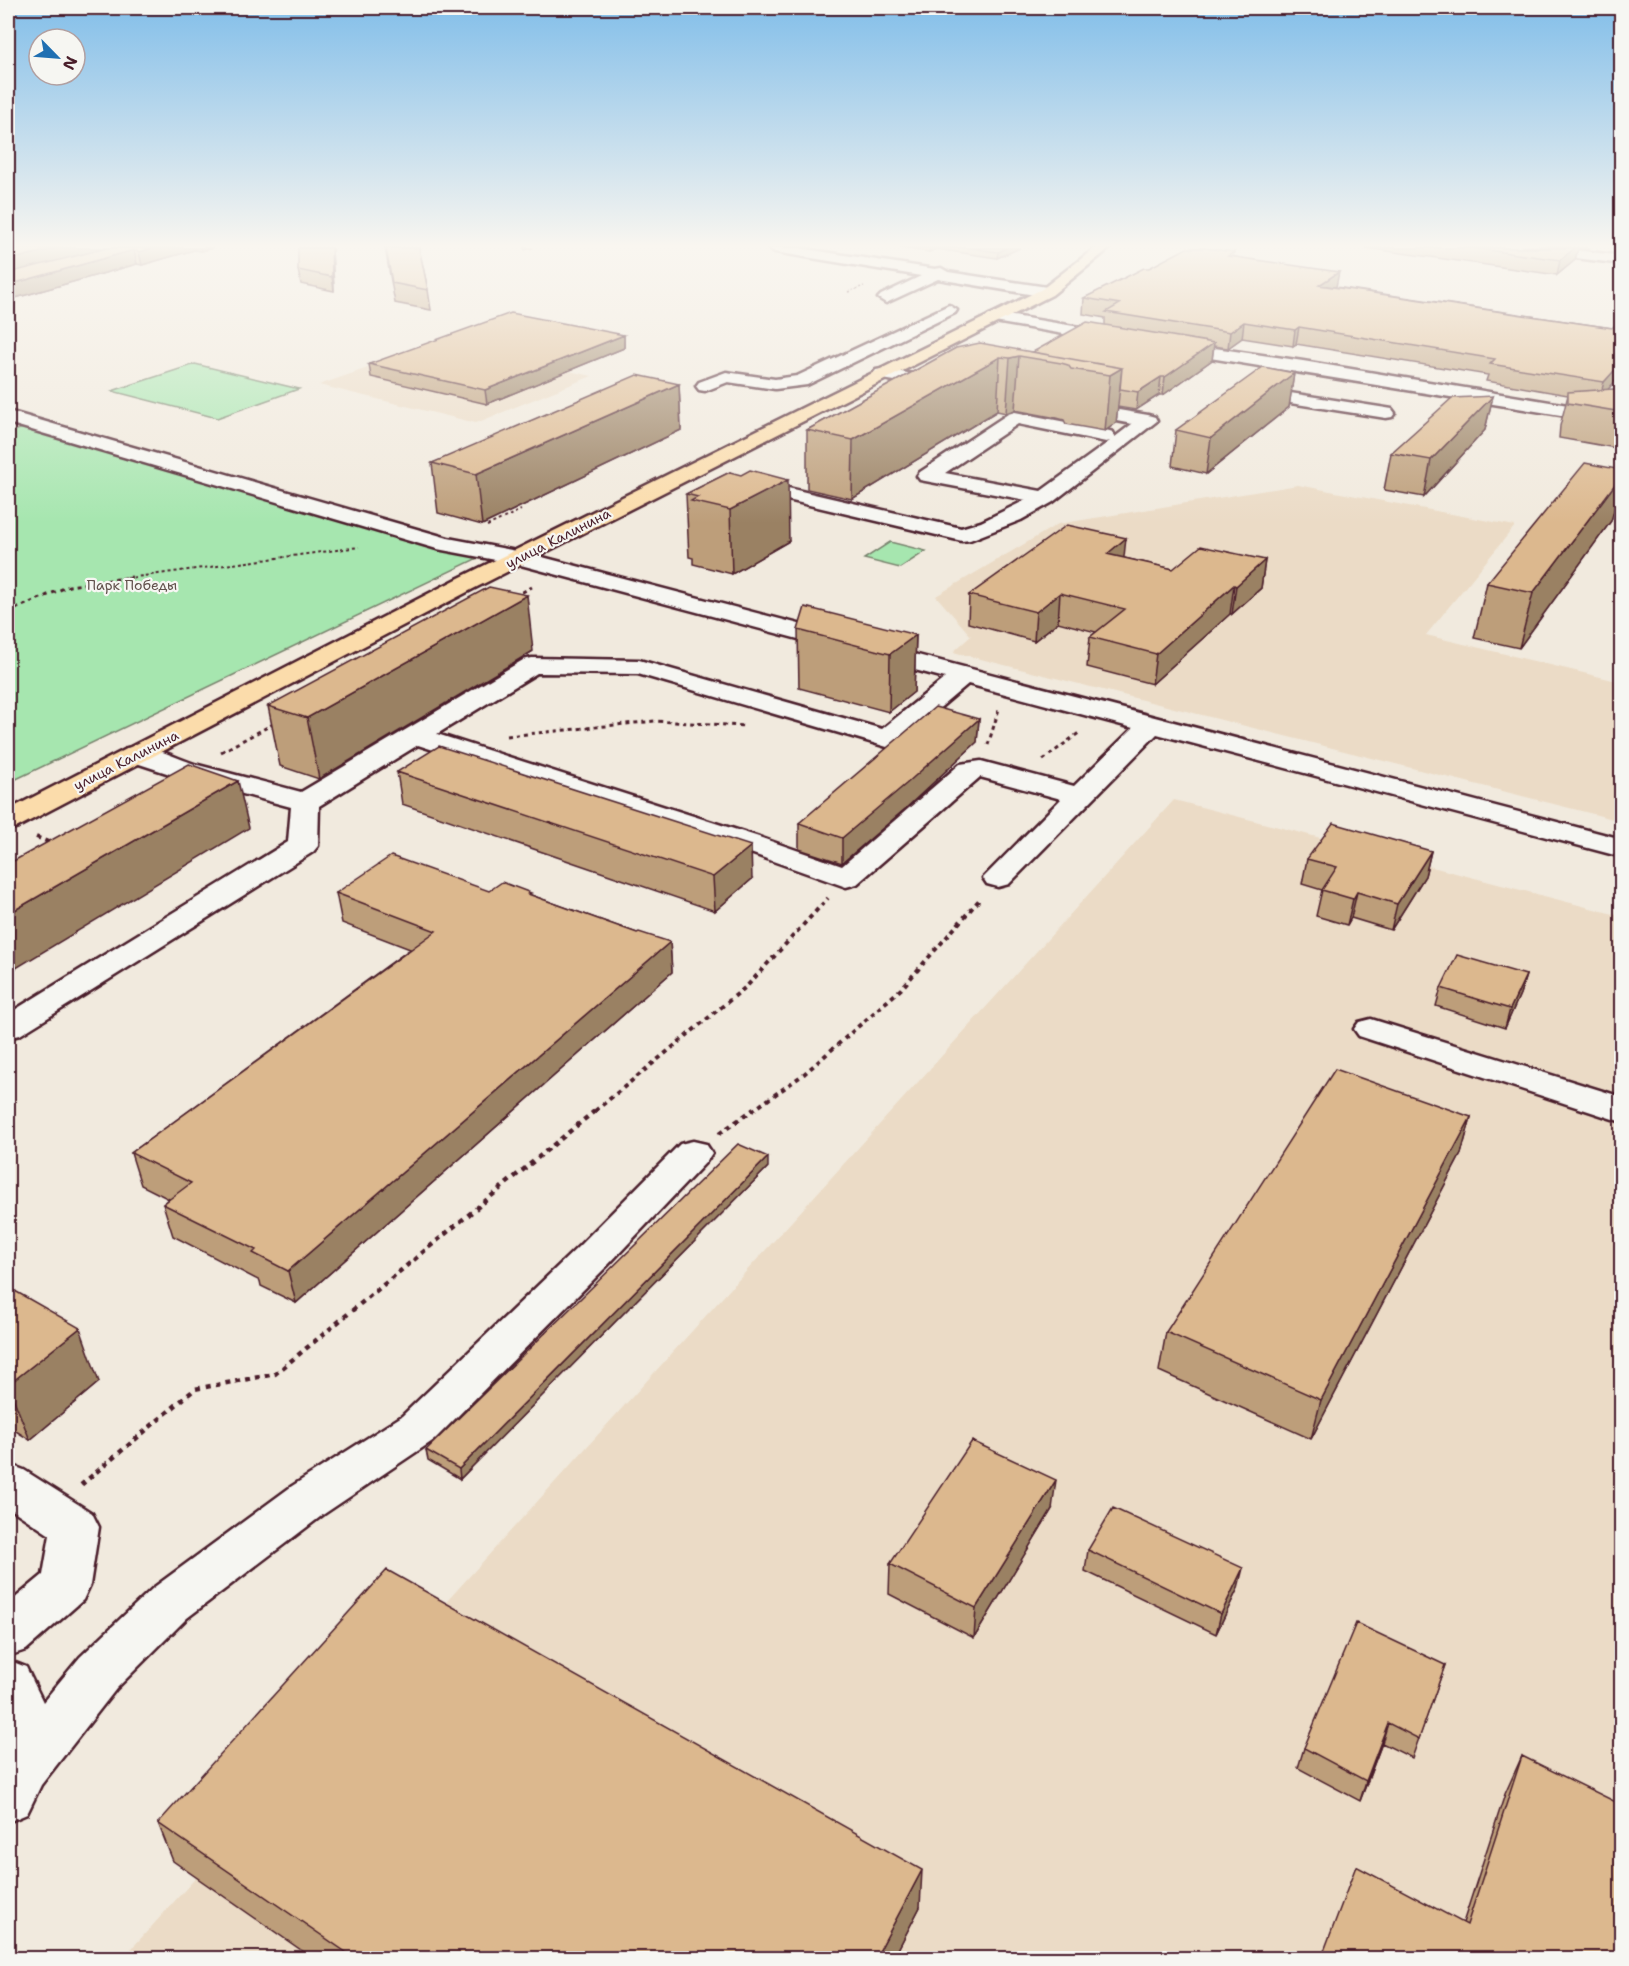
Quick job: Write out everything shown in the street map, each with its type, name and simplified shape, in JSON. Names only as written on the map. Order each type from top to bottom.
[{"type":"main road","name":"улица Калинина","points":[[8,821],[519,558],[951,340]]},
{"type":"street","points":[[705,386],[726,377],[766,384],[801,381],[887,340]]},
{"type":"street","points":[[1128,340],[1304,366],[1622,420]]},
{"type":"street","points":[[882,374],[963,386],[931,404]]},
{"type":"street","points":[[1230,403],[1245,391],[1386,413]]},
{"type":"street","points":[[796,479],[768,494],[962,535],[989,529],[1021,514],[1046,498],[1148,421],[1055,404]]},
{"type":"street","points":[[8,417],[445,544],[519,558],[1622,848]]},
{"type":"street","points":[[1046,498],[927,476],[1015,418],[1123,439]]},
{"type":"street","points":[[137,754],[186,770],[305,802],[532,665],[639,667],[886,739],[963,675]]},
{"type":"street","points":[[998,878],[1151,725]]},
{"type":"street","points":[[414,735],[749,843],[846,878],[970,770],[981,769],[1080,796]]},
{"type":"street","points":[[8,1028],[303,846],[305,802]]},
{"type":"street","points":[[1371,1029],[1622,1110]]},
{"type":"street","points":[[15,1781],[98,1673],[170,1603],[308,1500],[418,1428],[593,1256],[693,1153]]},
{"type":"street","points":[[8,1483],[75,1527],[66,1585],[8,1634]]},
{"type":"street","points":[[8,1683],[18,1704],[15,1781]]},
{"type":"path","points":[[445,544],[521,510]]},
{"type":"path","points":[[8,612],[69,586],[352,546],[363,547]]},
{"type":"path","points":[[981,769],[1000,705]]},
{"type":"path","points":[[462,750],[487,738],[655,721],[750,726]]},
{"type":"path","points":[[1018,779],[1087,726]]},
{"type":"path","points":[[51,1511],[195,1389],[275,1374],[747,987],[846,878]]},
{"type":"path","points":[[693,1153],[804,1074],[901,989],[998,878]]},
{"type":"shaded area","points":[[439,343],[592,376],[476,423],[319,385]]},
{"type":"shaded area","points":[[1298,485],[1515,526],[1426,635],[1621,682],[1621,821],[953,652],[971,636],[936,596],[1058,524]]},
{"type":"shaded area","points":[[1174,800],[1621,916],[1621,1958],[123,1958]]},
{"type":"green space","points":[[195,364],[299,389],[217,418],[112,391]]},
{"type":"green space","name":"Парк Победы","points":[[29,426],[480,557],[8,783],[8,433]]},
{"type":"green space","points":[[890,542],[926,551],[900,568],[864,559]]},
{"type":"building","points":[[437,340],[612,340],[485,390],[369,364]]},
{"type":"building","points":[[1055,340],[1194,340],[1214,343],[1165,377],[1161,377],[1138,392],[1120,389],[1122,368],[1033,352]]},
{"type":"building","points":[[1377,340],[1622,340],[1622,362],[1604,382],[1490,364],[1495,359]]},
{"type":"building","points":[[980,343],[1122,368],[1110,375],[1071,369],[1068,365],[1061,363],[1019,356],[1000,357],[853,440],[807,430],[956,348]]},
{"type":"building","points":[[1263,367],[1294,373],[1211,438],[1176,430]]},
{"type":"building","points":[[637,375],[679,384],[476,474],[432,463]]},
{"type":"building","points":[[1613,389],[1622,391],[1622,412],[1568,403],[1568,392]]},
{"type":"building","points":[[1493,396],[1431,460],[1391,453],[1452,398]]},
{"type":"building","points":[[1585,463],[1622,470],[1622,475],[1533,593],[1487,583]]},
{"type":"building","points":[[750,470],[788,480],[730,510],[691,501],[698,497],[686,494],[730,472],[741,475]]},
{"type":"building","points":[[1067,525],[1126,538],[1107,554],[1173,569],[1201,546],[1265,560],[1156,654],[1090,637],[1125,609],[1060,593],[1036,612],[969,595]]},
{"type":"building","points":[[489,587],[527,595],[307,718],[268,706]]},
{"type":"building","points":[[805,607],[916,635],[890,654],[798,630]]},
{"type":"building","points":[[935,707],[979,719],[842,838],[799,823]]},
{"type":"building","points":[[439,746],[751,846],[713,877],[397,772]]},
{"type":"building","points":[[189,764],[238,781],[8,914],[8,864]]},
{"type":"building","points":[[1333,823],[1431,851],[1397,904],[1357,892],[1353,899],[1322,890],[1337,867],[1307,859]]},
{"type":"building","points":[[391,856],[489,891],[502,882],[531,893],[528,894],[637,933],[670,942],[288,1271],[253,1253],[256,1250],[163,1204],[191,1183],[131,1153],[436,931],[336,893]]},
{"type":"building","points":[[1457,955],[1526,975],[1510,1009],[1441,988]]},
{"type":"building","points":[[1335,1069],[1471,1117],[1321,1400],[1166,1332]]},
{"type":"building","points":[[738,1144],[768,1157],[459,1469],[426,1450]]},
{"type":"building","points":[[8,1287],[80,1328],[8,1385]]},
{"type":"building","points":[[972,1441],[1056,1480],[976,1608],[890,1564]]},
{"type":"building","points":[[1113,1508],[1243,1568],[1221,1614],[1088,1550]]},
{"type":"building","points":[[387,1570],[922,1870],[875,1959],[356,1959],[158,1823]]},
{"type":"building","points":[[1356,1623],[1445,1665],[1419,1739],[1388,1723],[1366,1781],[1304,1748]]},
{"type":"building","points":[[1522,1756],[1622,1805],[1622,1959],[1321,1959],[1356,1866],[1467,1925]]}]
